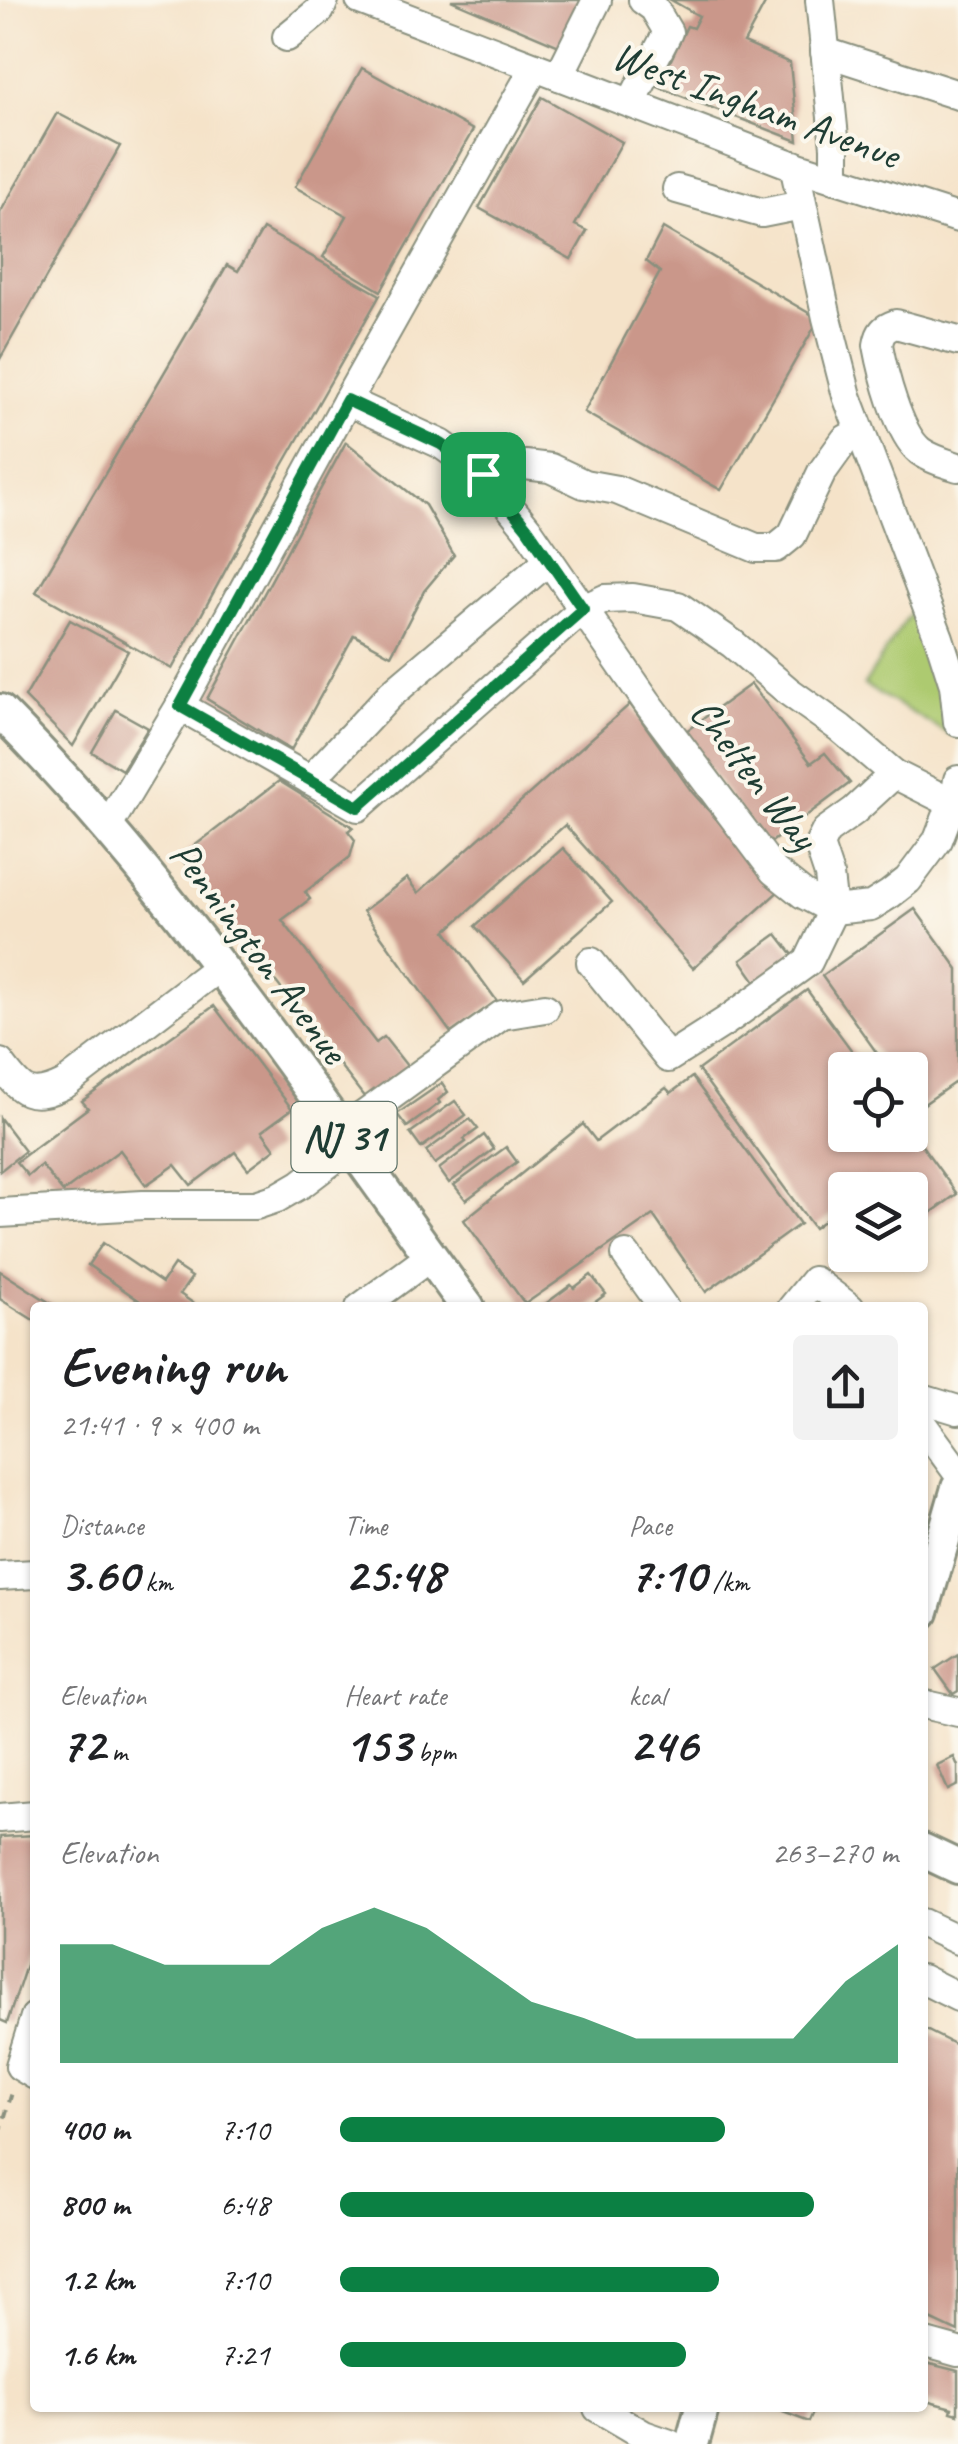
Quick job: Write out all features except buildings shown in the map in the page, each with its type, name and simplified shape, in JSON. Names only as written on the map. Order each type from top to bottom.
[{"type":"main road","name":"Pennington Avenue","points":[[2,717],[38,749],[108,826],[249,1002],[464,1302]]},
{"type":"main road","points":[[929,1564],[958,1488]]},
{"type":"main road","points":[[928,1853],[958,1867]]},
{"type":"main road","points":[[692,2444],[701,2412]]},
{"type":"street","points":[[287,37],[320,10],[324,0]]},
{"type":"street","name":"West Ingham Avenue","points":[[360,0],[395,6],[547,71],[794,165],[958,218]]},
{"type":"street","points":[[108,826],[180,706],[347,400],[547,71],[597,0]]},
{"type":"street","points":[[594,36],[611,0]]},
{"type":"street","points":[[631,103],[668,32],[654,8],[643,0]]},
{"type":"street","points":[[820,0],[836,147],[835,179]]},
{"type":"street","points":[[826,52],[958,95]]},
{"type":"street","points":[[794,165],[846,396],[938,638],[954,685],[958,722]]},
{"type":"street","points":[[677,190],[762,213],[802,205]]},
{"type":"street","points":[[958,341],[896,324],[879,335],[878,345],[882,368],[909,440],[932,458],[958,467]]},
{"type":"street","name":"Chelten Way","points":[[347,400],[441,444],[483,474],[527,528],[647,702],[774,871],[803,894],[833,910]]},
{"type":"street","points":[[483,474],[525,464],[550,468],[584,484],[616,490],[756,548],[776,548],[792,535],[822,472],[845,440],[859,432]]},
{"type":"street","points":[[310,780],[390,694],[549,560]]},
{"type":"street","points":[[180,706],[358,807],[583,609],[604,599],[633,598],[678,606],[734,644],[894,774],[955,792],[938,840],[908,880],[871,906],[833,910]]},
{"type":"street","points":[[590,962],[668,1058],[726,1022],[808,962],[833,910],[819,845],[826,832],[894,774]]},
{"type":"street","points":[[0,1064],[16,1085],[32,1094],[47,1093],[66,1084],[220,966]]},
{"type":"street","points":[[0,1212],[142,1205],[256,1205],[277,1198],[334,1159],[352,1124],[502,1015],[546,1008]]},
{"type":"street","points":[[626,1255],[660,1302]]},
{"type":"street","points":[[368,1302],[431,1256]]},
{"type":"street","points":[[797,1302],[814,1281],[842,1302]]},
{"type":"street","points":[[928,1401],[958,1410]]},
{"type":"street","points":[[928,1432],[958,1473]]},
{"type":"street","points":[[0,1576],[30,1574]]},
{"type":"street","points":[[928,1705],[958,1712]]},
{"type":"street","points":[[0,1818],[30,1815]]},
{"type":"street","points":[[928,1926],[958,1940]]},
{"type":"street","points":[[928,1981],[958,1997]]},
{"type":"street","points":[[928,2344],[958,2352]]},
{"type":"street","points":[[605,2412],[644,2435],[670,2444]]},
{"type":"path","points":[[0,2133],[28,2071]]},
{"type":"green space","points":[[916,603],[941,675],[947,733],[864,685]]},
{"type":"route","points":[[347,400],[441,444],[483,474],[527,528],[583,609],[358,807],[180,706],[347,400]]}]
